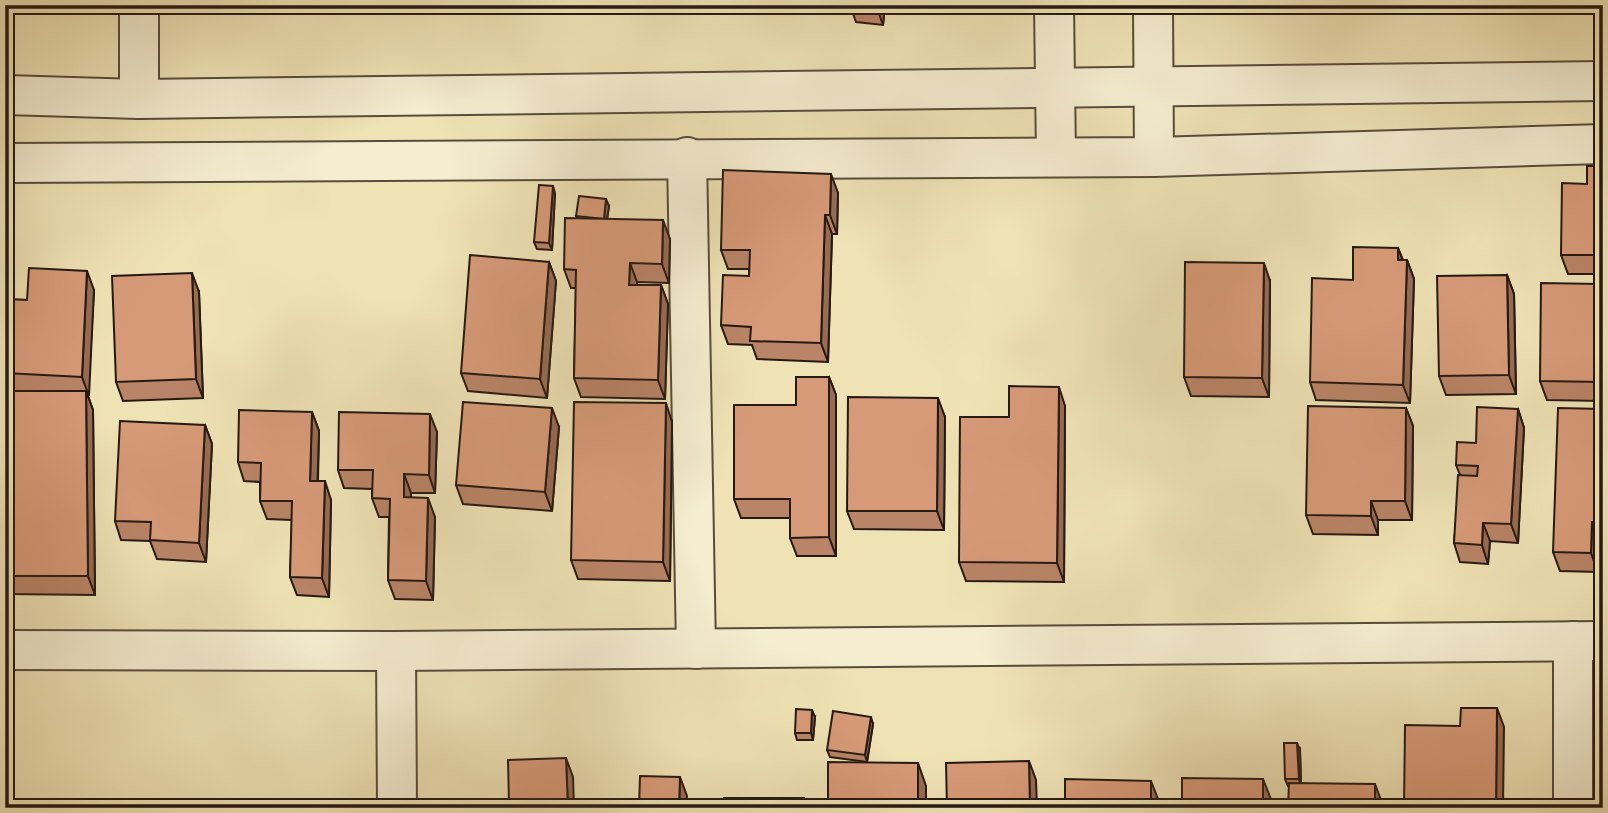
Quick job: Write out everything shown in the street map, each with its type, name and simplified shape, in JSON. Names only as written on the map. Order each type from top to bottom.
[{"type":"street","points":[[139,5],[139,99]]},
{"type":"street","points":[[1054,5],[1056,158]]},
{"type":"street","points":[[1153,5],[1154,157]]},
{"type":"street","points":[[5,95],[139,99],[1603,80]]},
{"type":"street","points":[[5,163],[1154,157],[1603,144]]},
{"type":"street","points":[[687,158],[696,649]]},
{"type":"street","points":[[5,650],[396,651],[1588,641],[1573,808]]},
{"type":"street","points":[[396,651],[397,808]]},
{"type":"building","points":[[851,5],[879,5],[878,11],[851,8]]},
{"type":"building","points":[[1587,166],[1603,166],[1603,382],[1540,381],[1541,283],[1600,284],[1600,255],[1561,255],[1562,183],[1587,184]]},
{"type":"building","points":[[723,170],[831,174],[830,215],[825,215],[821,343],[750,341],[751,327],[721,325],[723,275],[749,276],[750,250],[721,250]]},
{"type":"building","points":[[539,185],[553,186],[549,243],[534,242]]},
{"type":"building","points":[[5,188],[9,188],[7,220],[5,220]]},
{"type":"building","points":[[579,196],[606,199],[604,219],[576,216]]},
{"type":"building","points":[[565,218],[663,220],[662,264],[630,263],[629,285],[661,285],[658,380],[574,378],[576,270],[564,269]]},
{"type":"building","points":[[1353,247],[1398,248],[1398,260],[1407,260],[1403,385],[1310,382],[1312,278],[1353,280]]},
{"type":"building","points":[[470,255],[549,262],[540,379],[461,373]]},
{"type":"building","points":[[1185,262],[1264,263],[1262,378],[1184,377]]},
{"type":"building","points":[[29,268],[87,271],[82,377],[5,373],[5,299],[27,300]]},
{"type":"building","points":[[192,273],[196,379],[116,382],[112,276]]},
{"type":"building","points":[[1507,275],[1509,375],[1439,376],[1437,276]]},
{"type":"building","points":[[796,377],[829,377],[829,537],[790,538],[790,499],[734,499],[734,405],[796,405]]},
{"type":"building","points":[[1009,386],[1059,387],[1057,563],[959,562],[960,417],[1009,417]]},
{"type":"building","points":[[5,391],[86,391],[88,576],[5,576]]},
{"type":"building","points":[[848,397],[938,398],[937,511],[847,511]]},
{"type":"building","points":[[463,402],[552,408],[545,492],[456,485]]},
{"type":"building","points":[[574,402],[666,403],[663,562],[571,560]]},
{"type":"building","points":[[1308,406],[1406,408],[1405,501],[1371,501],[1371,516],[1306,515]]},
{"type":"building","points":[[1477,407],[1518,409],[1511,524],[1483,523],[1482,545],[1454,543],[1458,475],[1477,476],[1478,466],[1456,465],[1457,442],[1476,443]]},
{"type":"building","points":[[1558,408],[1603,409],[1603,523],[1592,522],[1591,553],[1553,552]]},
{"type":"building","points":[[239,410],[312,412],[310,481],[325,481],[322,578],[290,577],[292,501],[260,501],[261,463],[238,462]]},
{"type":"building","points":[[339,412],[430,414],[429,475],[404,474],[404,497],[428,498],[426,581],[388,580],[390,499],[372,498],[373,470],[338,470]]},
{"type":"building","points":[[120,421],[205,425],[199,543],[150,540],[151,522],[115,521]]},
{"type":"building","points":[[1461,708],[1497,708],[1496,808],[1404,808],[1405,725],[1460,726]]},
{"type":"building","points":[[796,709],[812,710],[811,733],[795,733]]},
{"type":"building","points":[[833,711],[871,717],[865,755],[827,750]]},
{"type":"building","points":[[1284,743],[1297,743],[1299,779],[1285,779]]},
{"type":"building","points":[[566,758],[568,808],[479,808],[478,805],[509,803],[508,760]]},
{"type":"building","points":[[1029,761],[1030,808],[947,808],[946,763]]},
{"type":"building","points":[[828,762],[918,763],[918,808],[828,808]]},
{"type":"building","points":[[640,776],[680,777],[679,808],[639,808]]},
{"type":"building","points":[[1182,778],[1263,779],[1263,808],[1182,808]]},
{"type":"building","points":[[1065,779],[1151,781],[1151,808],[1065,808]]},
{"type":"building","points":[[1289,783],[1375,784],[1375,808],[1288,808]]},
{"type":"building","points":[[724,798],[804,798],[804,808],[698,808],[724,807]]}]
